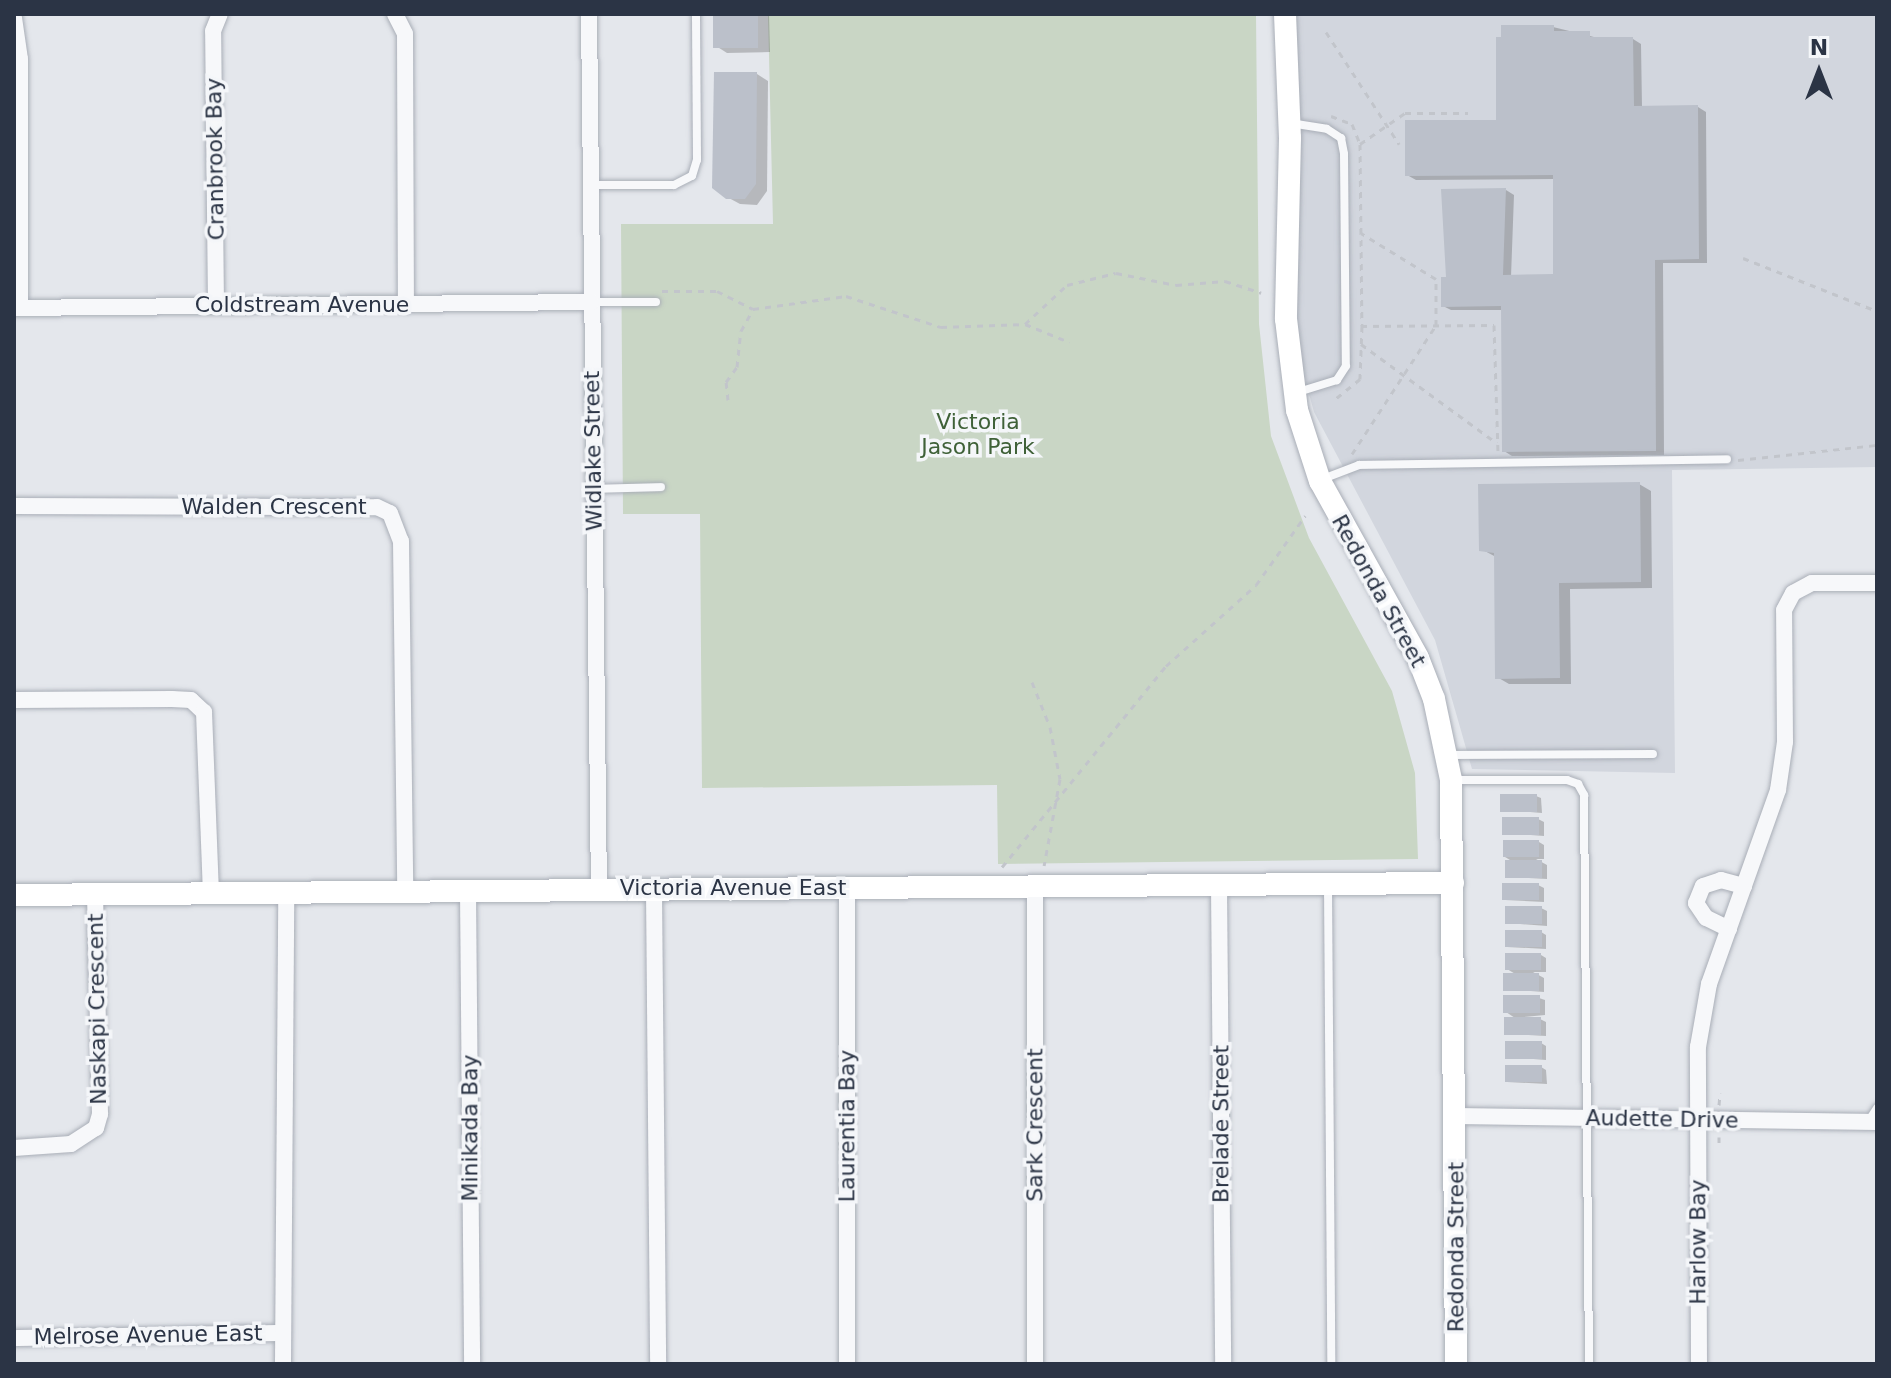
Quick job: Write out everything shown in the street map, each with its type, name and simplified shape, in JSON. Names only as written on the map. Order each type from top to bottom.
[{"type":"street","name":"Cranbrook Bay","points":[[216,306],[213,31],[220,14]]},
{"type":"street","points":[[395,14],[405,34],[406,305]]},
{"type":"street","name":"Widlake Street","points":[[589,14],[599,889]]},
{"type":"street","name":"Redonda Street","points":[[1285,14],[1289,123],[1286,319],[1293,394],[1320,481],[1418,658],[1447,755],[1451,780],[1456,1364]]},
{"type":"street","points":[[14,18],[20,49],[17,308]]},
{"type":"street","name":"Coldstream Avenue","points":[[17,308],[591,302]]},
{"type":"street","name":"Walden Crescent","points":[[14,506],[377,507],[390,513],[401,541],[405,893]]},
{"type":"street","name":"Harlow Bay","points":[[1699,1364],[1698,1047],[1709,984],[1778,790],[1785,742],[1784,610],[1793,593],[1812,583],[1877,583]]},
{"type":"street","points":[[14,700],[191,700],[204,712],[211,893]]},
{"type":"street","name":"Victoria Avenue East","points":[[14,895],[95,897],[211,893],[847,887],[1039,876],[1219,885],[1453,883]]},
{"type":"street","name":"Sark Crescent","points":[[1035,1364],[1039,876]]},
{"type":"street","points":[[1729,929],[1706,918],[1696,903],[1703,886],[1721,880],[1744,886]]},
{"type":"street","name":"Brelade Street","points":[[1219,885],[1223,1364]]},
{"type":"street","name":"Laurentia Bay","points":[[847,887],[847,1364]]},
{"type":"street","points":[[654,889],[658,1364]]},
{"type":"street","name":"Minikada Bay","points":[[468,892],[472,1364]]},
{"type":"street","points":[[283,1364],[286,894]]},
{"type":"street","name":"Naskapi Crescent","points":[[14,1148],[71,1144],[96,1128],[100,1114],[95,897]]},
{"type":"street","name":"Audette Drive","points":[[1456,1116],[1697,1120],[1874,1118]]},
{"type":"street","name":"Melrose Avenue East","points":[[14,1338],[282,1333]]},
{"type":"lane","points":[[590,185],[674,185],[692,176],[697,160],[696,14]]},
{"type":"lane","points":[[1289,123],[1327,129],[1341,138],[1346,366],[1337,380],[1293,394]]},
{"type":"lane","points":[[591,302],[656,302]]},
{"type":"lane","points":[[1320,481],[1359,465],[1727,459]]},
{"type":"lane","points":[[594,489],[661,487]]},
{"type":"lane","points":[[1447,755],[1653,754]]},
{"type":"lane","points":[[1451,780],[1567,780],[1578,784],[1584,795],[1589,1364]]},
{"type":"lane","points":[[1328,884],[1331,1364]]},
{"type":"path","points":[[1326,32],[1399,144]]},
{"type":"path","points":[[1360,144],[1405,113],[1468,113]]},
{"type":"path","points":[[1350,458],[1436,325],[1436,279],[1361,233]]},
{"type":"path","points":[[1743,258],[1877,311]]},
{"type":"path","points":[[1025,324],[1067,285],[1090,276],[1116,273],[1176,285],[1225,281],[1261,293]]},
{"type":"path","points":[[662,291],[717,291],[753,309],[846,296],[941,327],[1025,324],[1069,342]]},
{"type":"path","points":[[728,400],[726,382],[737,367],[741,331],[753,309]]},
{"type":"path","points":[[1345,325],[1494,325],[1499,462]]},
{"type":"path","points":[[1361,344],[1497,443]]},
{"type":"path","points":[[1727,459],[1877,445]]},
{"type":"path","points":[[1002,867],[1166,666],[1256,585],[1305,516]]},
{"type":"path","points":[[1032,682],[1052,740],[1060,779],[1039,876]]},
{"type":"shaded area","points":[[1292,14],[1877,14],[1877,467],[1672,470],[1675,773],[1472,769],[1435,640],[1314,412],[1298,354]]},
{"type":"green space","name":"Victoria Jason Park","points":[[768,14],[1256,14],[1259,324],[1271,436],[1309,538],[1392,691],[1415,773],[1418,859],[998,864],[997,785],[702,788],[700,514],[623,514],[621,224],[773,224]]},
{"type":"building","points":[[713,14],[758,14],[758,48],[713,48]]},
{"type":"building","points":[[1501,25],[1554,25],[1554,31],[1590,31],[1590,37],[1633,37],[1634,106],[1698,105],[1699,259],[1655,260],[1656,451],[1502,452],[1501,306],[1441,307],[1441,277],[1446,277],[1441,189],[1506,188],[1503,275],[1553,274],[1553,175],[1405,176],[1405,120],[1496,120],[1496,37],[1501,37]]},
{"type":"building","points":[[714,72],[757,72],[756,184],[745,199],[726,199],[712,188]]},
{"type":"building","points":[[1640,482],[1641,582],[1559,583],[1560,678],[1495,679],[1494,553],[1479,551],[1478,484]]},
{"type":"building","points":[[1500,794],[1537,794],[1537,812],[1500,812]]},
{"type":"building","points":[[1502,817],[1539,817],[1539,835],[1502,835]]},
{"type":"building","points":[[1503,840],[1539,840],[1539,857],[1503,857]]},
{"type":"building","points":[[1505,860],[1542,860],[1542,878],[1505,878]]},
{"type":"building","points":[[1502,883],[1539,883],[1539,900],[1502,900]]},
{"type":"building","points":[[1505,906],[1542,906],[1542,924],[1505,924]]},
{"type":"building","points":[[1505,930],[1542,930],[1542,947],[1505,947]]},
{"type":"building","points":[[1505,953],[1541,953],[1541,970],[1505,970]]},
{"type":"building","points":[[1503,973],[1539,973],[1539,991],[1503,991]]},
{"type":"building","points":[[1503,995],[1540,995],[1540,1013],[1503,1013]]},
{"type":"building","points":[[1504,1017],[1541,1017],[1541,1035],[1504,1035]]},
{"type":"building","points":[[1505,1041],[1542,1041],[1542,1059],[1505,1059]]},
{"type":"building","points":[[1505,1065],[1542,1065],[1542,1082],[1505,1082]]}]
